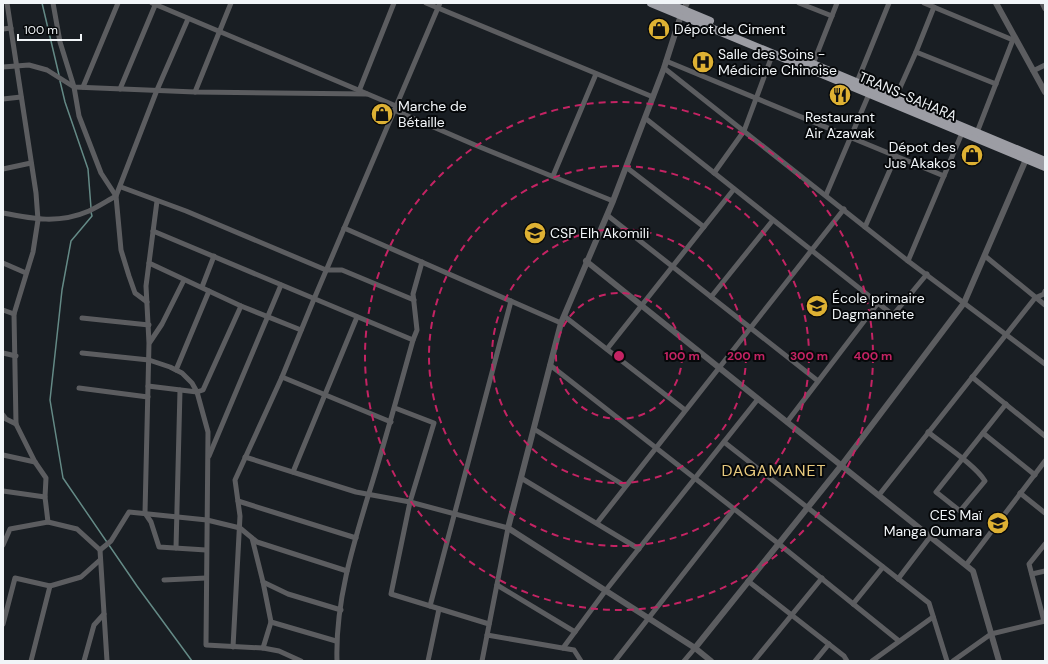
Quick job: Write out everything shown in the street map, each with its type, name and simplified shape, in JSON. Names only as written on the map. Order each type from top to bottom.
[{"type":"main road","name":"TRANS-SAHARA","points":[[651,3],[684,9],[774,53],[869,94],[894,101],[1027,156],[1045,161]]},
{"type":"main road","name":"TRANS-SAHARA","points":[[667,3],[857,82],[962,133],[976,134]]},
{"type":"main road","name":"TRANS-SAHARA","points":[[1027,156],[1045,167]]},
{"type":"street","points":[[7,3],[38,220],[33,252],[14,314],[16,356],[16,424],[34,462],[46,478],[45,497],[48,522]]},
{"type":"street","points":[[52,3],[60,42],[74,87],[79,116],[101,173],[116,196],[121,250],[135,292],[148,302]]},
{"type":"street","points":[[83,87],[118,3]]},
{"type":"street","points":[[196,92],[231,3]]},
{"type":"street","points":[[358,91],[394,3]]},
{"type":"street","points":[[426,3],[439,5],[596,74],[653,97]]},
{"type":"street","points":[[799,3],[832,16]]},
{"type":"street","points":[[813,64],[837,3]]},
{"type":"street","points":[[857,82],[890,3]]},
{"type":"street","points":[[924,3],[1014,39]]},
{"type":"street","points":[[996,3],[1014,39],[1045,92]]},
{"type":"street","points":[[1042,3],[1045,9]]},
{"type":"street","points":[[120,89],[154,4],[367,94],[475,145],[613,201]]},
{"type":"street","points":[[234,647],[240,528],[240,516],[235,480],[282,377],[314,298],[439,5]]},
{"type":"street","points":[[894,101],[934,7]]},
{"type":"street","points":[[482,661],[508,528],[561,324],[586,261],[613,201],[664,68],[684,9]]},
{"type":"street","points":[[3,213],[38,220],[62,219],[88,212],[116,196],[157,90],[188,18]]},
{"type":"street","points":[[3,29],[11,28]]},
{"type":"street","points":[[976,134],[1014,39]]},
{"type":"street","points":[[916,52],[996,84]]},
{"type":"street","points":[[714,173],[744,131],[774,53]]},
{"type":"street","points":[[666,61],[944,176]]},
{"type":"street","points":[[3,67],[29,64],[47,70],[74,87],[196,92],[367,94]]},
{"type":"street","points":[[1033,71],[1045,65]]},
{"type":"street","points":[[664,68],[908,261],[1045,364]]},
{"type":"street","points":[[553,176],[596,74]]},
{"type":"street","points":[[826,195],[869,94]]},
{"type":"street","points":[[3,99],[21,97]]},
{"type":"street","points":[[644,118],[893,315],[927,274]]},
{"type":"street","points":[[908,261],[962,133]]},
{"type":"street","points":[[865,227],[896,156]]},
{"type":"street","points":[[684,661],[841,466],[964,303],[1027,156]]},
{"type":"street","points":[[3,168],[31,163]]},
{"type":"street","points":[[626,167],[704,228]]},
{"type":"street","points":[[120,187],[193,214],[326,270],[342,270],[414,300]]},
{"type":"street","points":[[607,349],[734,189]]},
{"type":"street","points":[[157,201],[146,286],[149,325],[146,512],[151,522],[159,547],[206,550]]},
{"type":"street","points":[[597,523],[844,209]]},
{"type":"street","points":[[607,215],[818,381]]},
{"type":"street","points":[[711,297],[773,220]]},
{"type":"street","points":[[344,228],[561,324]]},
{"type":"street","points":[[153,231],[413,340]]},
{"type":"street","points":[[202,287],[214,256]]},
{"type":"street","points":[[985,256],[1045,305]]},
{"type":"street","points":[[586,261],[973,570],[999,661]]},
{"type":"street","points":[[337,661],[336,641],[347,571],[395,408],[413,340],[418,330],[414,294],[422,262]]},
{"type":"street","points":[[3,263],[26,274]]},
{"type":"street","points":[[149,263],[241,306],[301,330]]},
{"type":"street","points":[[149,343],[162,324],[184,280]]},
{"type":"street","points":[[208,457],[281,285]]},
{"type":"street","points":[[176,370],[209,291]]},
{"type":"street","points":[[879,495],[1005,335],[1036,298],[1044,294],[1045,291]]},
{"type":"street","points":[[430,606],[511,301]]},
{"type":"street","points":[[787,422],[878,303]]},
{"type":"street","points":[[148,386],[197,392],[203,390],[241,306]]},
{"type":"street","points":[[3,310],[14,314]]},
{"type":"street","points":[[564,316],[685,410]]},
{"type":"street","points":[[293,472],[357,317]]},
{"type":"street","points":[[82,318],[149,325]]},
{"type":"street","points":[[3,353],[16,356]]},
{"type":"street","points":[[82,353],[149,360],[182,373],[197,392],[208,432],[206,645],[263,648],[279,651],[301,661]]},
{"type":"street","points":[[550,365],[822,578],[899,641]]},
{"type":"street","points":[[282,377],[391,422]]},
{"type":"street","points":[[972,377],[1045,436]]},
{"type":"street","points":[[79,388],[148,397]]},
{"type":"street","points":[[176,548],[180,390]]},
{"type":"street","points":[[563,648],[606,590],[758,399]]},
{"type":"street","points":[[928,432],[962,459],[981,474],[985,481],[960,512],[936,492],[962,459],[1006,404]]},
{"type":"street","points":[[395,408],[434,423],[410,502],[391,594],[489,624]]},
{"type":"street","points":[[3,415],[6,419],[16,424]]},
{"type":"street","points":[[534,429],[625,486]]},
{"type":"street","points":[[983,433],[1035,475]]},
{"type":"street","points":[[724,442],[929,603],[946,661]]},
{"type":"street","points":[[3,455],[34,462]]},
{"type":"street","points":[[245,457],[356,492],[410,502],[508,528],[695,648],[710,661]]},
{"type":"street","points":[[966,565],[1045,461]]},
{"type":"street","points":[[521,478],[639,549]]},
{"type":"street","points":[[3,491],[45,497]]},
{"type":"street","points":[[1020,493],[1045,513]]},
{"type":"street","points":[[238,501],[356,538]]},
{"type":"street","points":[[615,661],[734,509]]},
{"type":"street","points":[[100,550],[111,542],[129,512],[146,512],[207,520],[240,528],[257,542],[347,571]]},
{"type":"street","points":[[3,527],[10,529],[48,522],[77,529],[100,550],[107,661]]},
{"type":"street","points":[[3,545],[10,529]]},
{"type":"street","points":[[898,579],[930,537]]},
{"type":"street","points":[[252,538],[271,622],[263,648]]},
{"type":"street","points":[[953,661],[991,634],[1044,621],[1029,564],[1045,544]]},
{"type":"street","points":[[3,624],[16,578],[50,586],[80,577],[100,560]]},
{"type":"street","points":[[853,604],[883,567]]},
{"type":"street","points":[[1032,574],[1045,571]]},
{"type":"street","points":[[164,580],[206,578]]},
{"type":"street","points":[[754,661],[822,578]]},
{"type":"street","points":[[748,581],[844,656],[847,661]]},
{"type":"street","points":[[263,582],[288,594],[340,610]]},
{"type":"street","points":[[497,585],[575,632]]},
{"type":"street","points":[[31,661],[50,586]]},
{"type":"street","points":[[428,661],[439,609]]},
{"type":"street","points":[[84,661],[94,625],[104,614]]},
{"type":"street","points":[[872,661],[933,616]]},
{"type":"street","points":[[271,622],[336,641]]},
{"type":"street","points":[[487,635],[574,650],[581,661]]},
{"type":"street","points":[[815,661],[829,644]]},
{"type":"waterway","points":[[42,3],[59,75]]},
{"type":"waterway","points":[[60,81],[65,102],[88,169],[91,208]]},
{"type":"waterway","points":[[91,212],[92,216],[71,241],[62,290],[50,400],[63,478],[137,586],[192,661]]},
{"type":"place","name":"Dépot de Ciment","points":[[659,29]]},
{"type":"place","name":"Salle des Soins - Médicine Chinoise","points":[[703,62]]},
{"type":"place","name":"Restaurant Air Azawak","points":[[840,95]]},
{"type":"place","name":"Marche de Bétaille","points":[[382,114]]},
{"type":"place","name":"Dépot des Jus Akakos","points":[[972,155]]},
{"type":"place","name":"CSP Elh Akomili","points":[[535,233]]},
{"type":"place","name":"École primaire Dagmannete","points":[[817,306]]},
{"type":"place","name":"CES Maï Manga Oumara","points":[[998,523]]},
{"type":"district","name":"DAGAMANET","points":[[774,470]]}]
